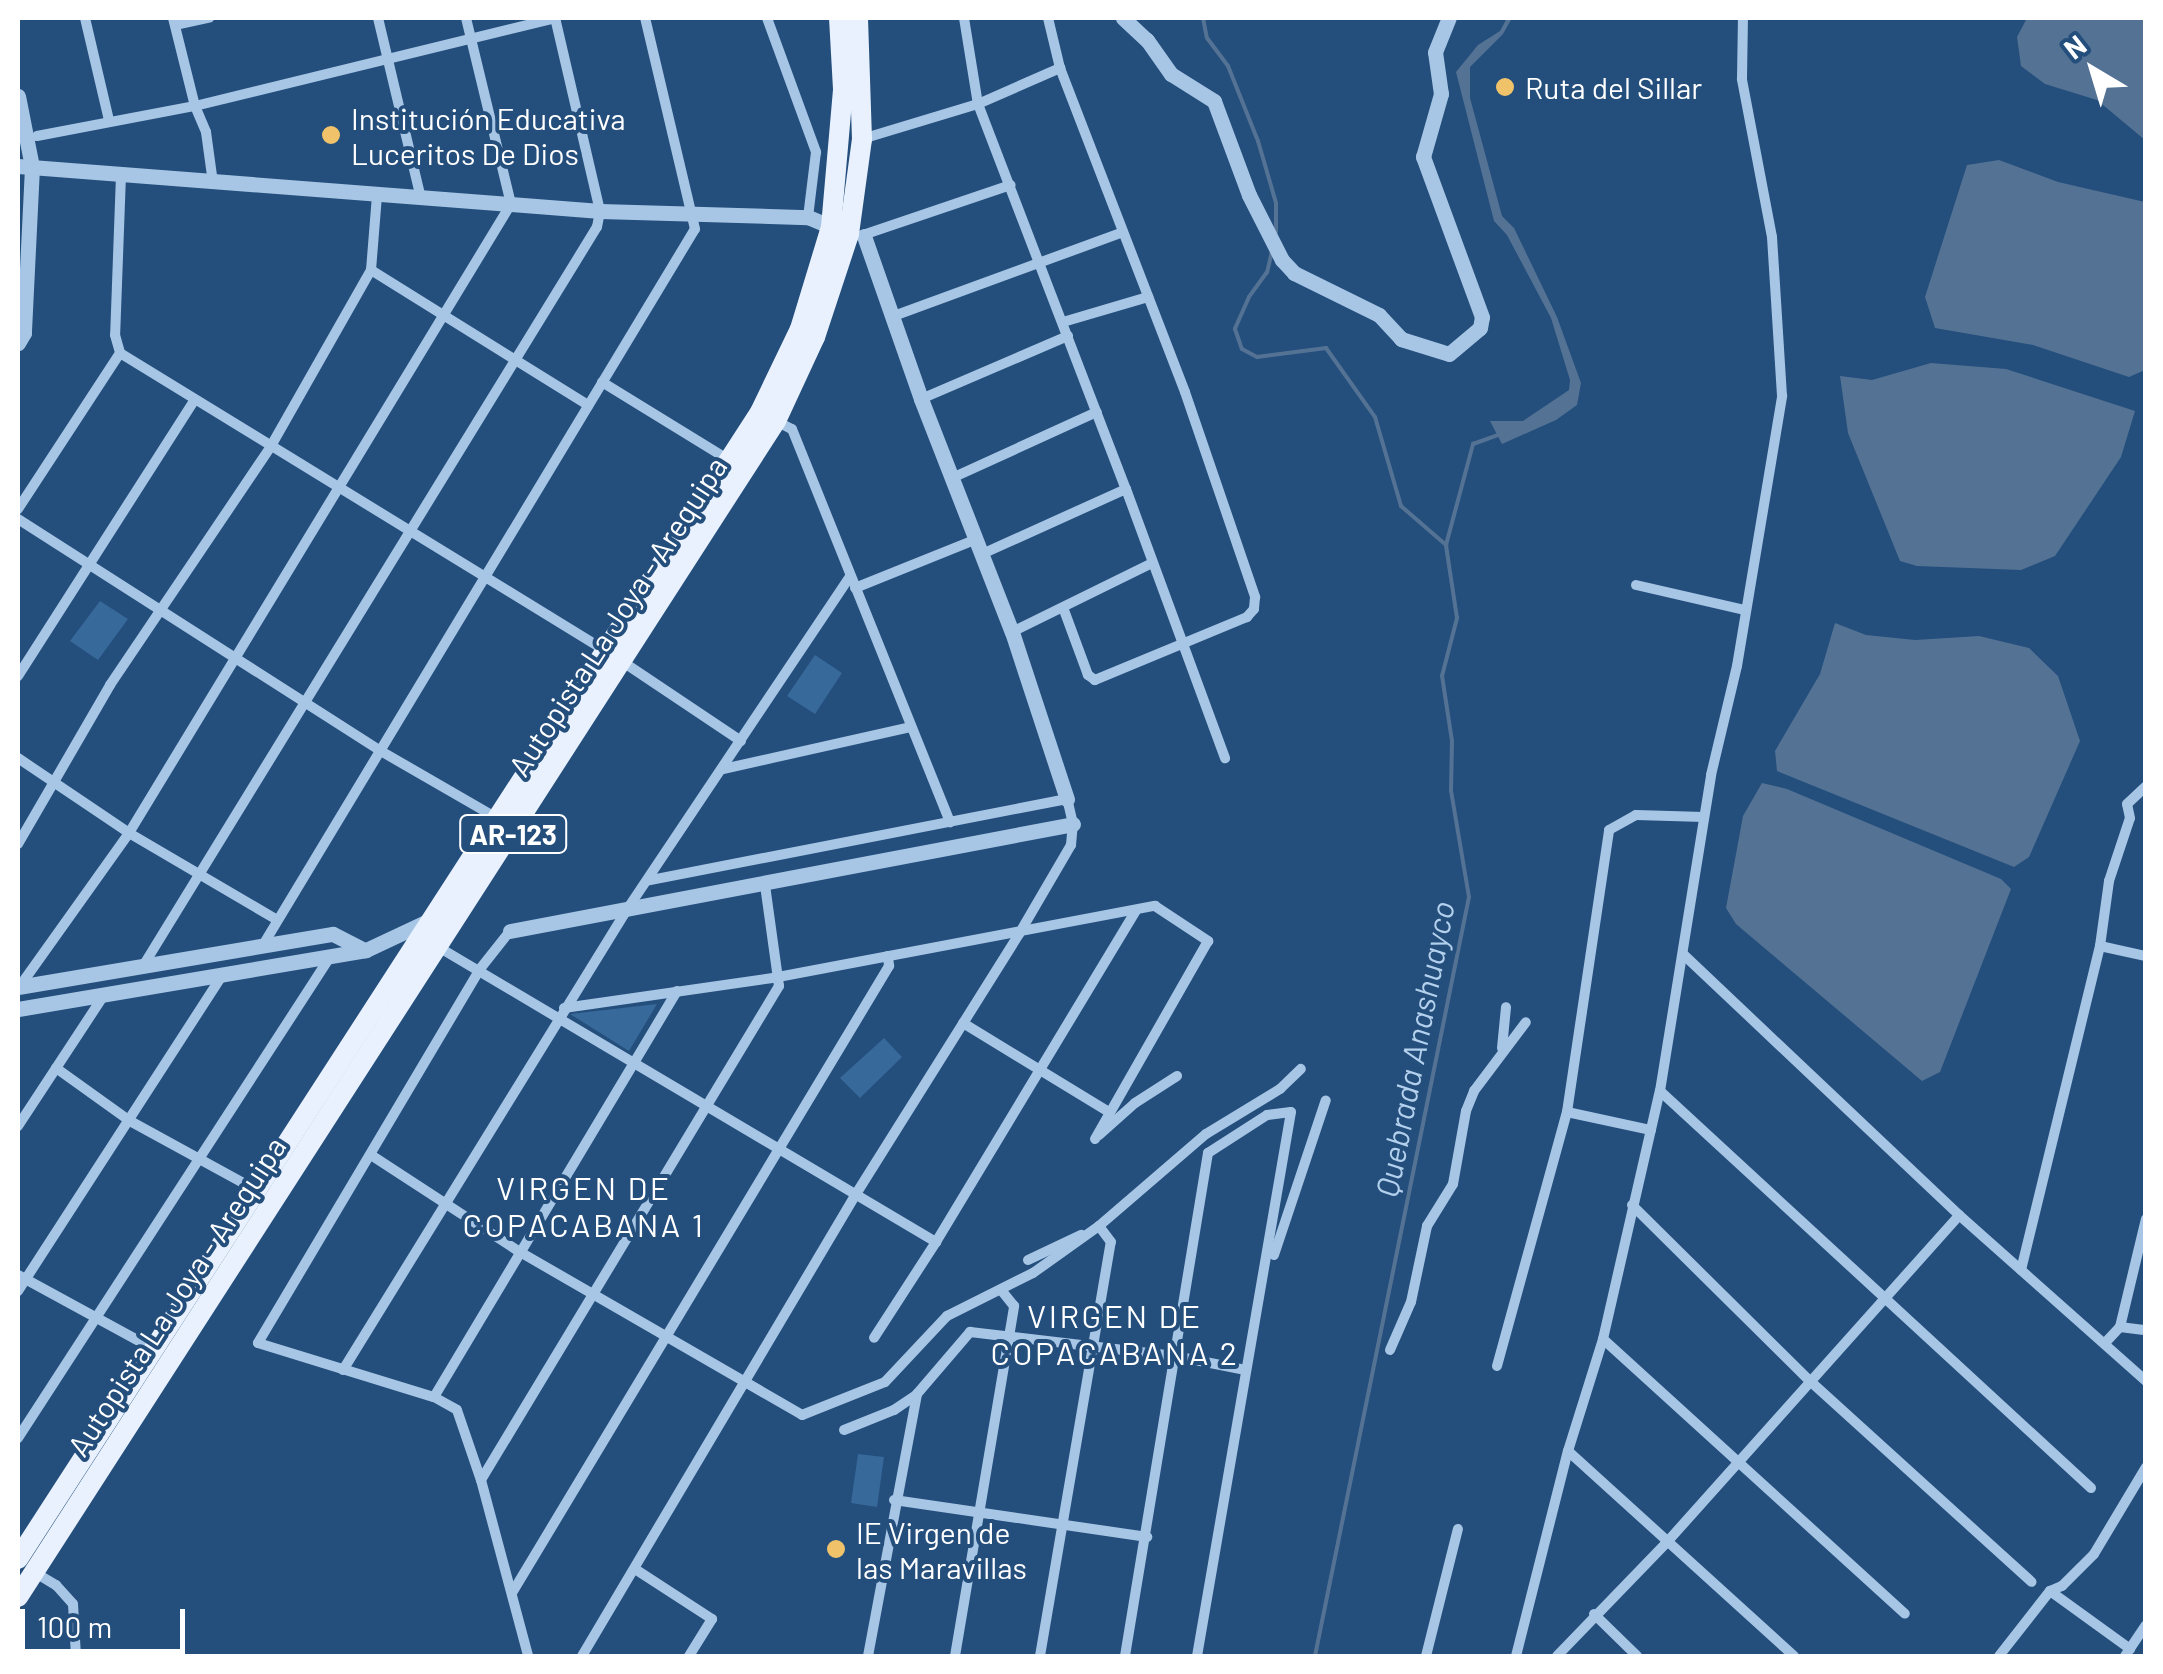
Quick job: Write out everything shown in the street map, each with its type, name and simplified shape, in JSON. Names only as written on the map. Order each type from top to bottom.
[{"type":"main road","name":"Autopista La Joya - Arequipa","points":[[26,1565],[440,948],[731,462],[848,232],[838,18]]},
{"type":"main road","name":"Autopista La Joya - Arequipa","points":[[18,1597],[26,1565],[152,1348],[498,818],[615,657],[776,421],[815,337],[848,232],[862,139],[858,18]]},
{"type":"street","points":[[84,18],[108,120]]},
{"type":"street","points":[[210,18],[174,21],[195,106],[206,132],[213,183]]},
{"type":"street","points":[[378,18],[420,199]]},
{"type":"street","points":[[19,986],[129,833],[511,204],[466,18]]},
{"type":"street","points":[[36,136],[195,106],[556,18],[600,211],[597,227],[143,966]]},
{"type":"street","points":[[264,945],[482,576],[695,229],[645,18]]},
{"type":"street","points":[[767,18],[816,152],[808,217]]},
{"type":"street","points":[[964,18],[978,104],[1098,412],[1225,758]]},
{"type":"street","points":[[1048,18],[1060,68],[1148,297],[1255,597],[1254,609],[1247,617],[1094,680],[1088,675],[1064,610]]},
{"type":"street","points":[[1123,18],[1147,40],[1171,74],[1214,101],[1249,195],[1282,260],[1314,286],[1379,314],[1401,339],[1449,354],[1480,328],[1482,317],[1423,157],[1441,94],[1435,52],[1449,18]]},
{"type":"street","points":[[1516,1656],[1568,1451],[1603,1339],[1660,1092],[1704,817],[1782,396],[1772,236],[1742,80],[1743,18]]},
{"type":"street","points":[[862,139],[978,104],[1060,68]]},
{"type":"street","points":[[18,96],[25,166],[20,336]]},
{"type":"street","points":[[25,166],[600,211],[808,217],[848,232],[1010,185]]},
{"type":"street","points":[[121,174],[114,335],[120,354],[615,657],[741,741]]},
{"type":"street","points":[[18,844],[110,685],[271,446],[371,270],[377,196]]},
{"type":"street","points":[[582,1656],[856,1194],[1072,845],[1073,824],[1067,799],[1012,632],[891,317],[848,232]]},
{"type":"street","points":[[891,317],[1123,232]]},
{"type":"street","points":[[371,270],[588,406]]},
{"type":"street","points":[[1062,322],[1148,297]]},
{"type":"street","points":[[921,399],[1068,336]]},
{"type":"street","points":[[18,509],[120,354]]},
{"type":"street","points":[[602,382],[731,462]]},
{"type":"street","points":[[18,676],[194,401]]},
{"type":"street","points":[[952,478],[1098,412]]},
{"type":"street","points":[[776,421],[792,429],[950,822]]},
{"type":"street","points":[[855,588],[979,546],[1126,489]]},
{"type":"street","points":[[18,518],[379,750],[498,818]]},
{"type":"street","points":[[1012,632],[1064,610],[1152,563]]},
{"type":"street","points":[[343,1370],[628,908],[850,576]]},
{"type":"street","points":[[1636,586],[1744,610]]},
{"type":"street","points":[[723,769],[911,727]]},
{"type":"street","points":[[18,758],[129,833],[277,920]]},
{"type":"street","points":[[2021,1270],[2100,946],[2108,881],[2130,818],[2127,804],[2146,786]]},
{"type":"street","points":[[649,880],[1067,799]]},
{"type":"street","points":[[1497,1366],[1567,1112],[1609,830],[1636,815],[1704,817]]},
{"type":"street","points":[[528,1656],[481,1480],[457,1410],[434,1396],[258,1343],[480,969],[510,930],[1073,824]]},
{"type":"street","points":[[481,1480],[779,986],[765,885]]},
{"type":"street","points":[[562,1013],[678,990],[778,977],[953,942],[1019,934],[1155,906],[1208,942],[1094,1139],[1135,1103],[1178,1076]]},
{"type":"street","points":[[874,1338],[1136,911]]},
{"type":"street","points":[[18,1009],[221,978],[366,950],[433,918]]},
{"type":"street","points":[[19,986],[333,934],[366,950]]},
{"type":"street","points":[[2100,946],[2146,956]]},
{"type":"street","points":[[440,948],[562,1013],[704,1107],[936,1242]]},
{"type":"street","points":[[1684,955],[1959,1215],[2146,1381]]},
{"type":"street","points":[[512,1594],[889,966],[888,956]]},
{"type":"street","points":[[18,1438],[330,957]]},
{"type":"street","points":[[18,1291],[21,1277],[130,1121],[221,978]]},
{"type":"street","points":[[434,1396],[678,990]]},
{"type":"street","points":[[18,1126],[104,995]]},
{"type":"street","points":[[1500,1054],[1506,1038],[1506,1006]]},
{"type":"street","points":[[1390,1350],[1414,1291],[1428,1226],[1454,1184],[1466,1111],[1485,1071],[1526,1022]]},
{"type":"street","points":[[963,1023],[1109,1112]]},
{"type":"street","points":[[56,1068],[130,1121],[193,1157],[202,1157],[256,1190]]},
{"type":"street","points":[[372,1155],[520,1252],[807,1415],[846,1394],[884,1382],[947,1316],[1001,1290],[1095,1229],[1206,1134],[1280,1088],[1302,1069]]},
{"type":"street","points":[[1660,1092],[2091,1488]]},
{"type":"street","points":[[1264,1284],[1326,1100]]},
{"type":"street","points":[[1124,1656],[1208,1153],[1267,1115],[1290,1112],[1264,1284],[1196,1656]]},
{"type":"street","points":[[1567,1112],[1651,1130]]},
{"type":"street","points":[[1632,1206],[1810,1381],[2032,1582]]},
{"type":"street","points":[[1556,1656],[1668,1541],[1959,1215]]},
{"type":"street","points":[[2105,1343],[2120,1327],[2146,1219]]},
{"type":"street","points":[[1028,1260],[1095,1229]]},
{"type":"street","points":[[1040,1656],[1111,1242],[1095,1229]]},
{"type":"street","points":[[21,1277],[152,1348]]},
{"type":"street","points":[[955,1656],[1014,1306],[1001,1290]]},
{"type":"street","points":[[2120,1327],[2146,1330]]},
{"type":"street","points":[[844,1430],[894,1410],[917,1394],[970,1332],[1175,1356],[1246,1370]]},
{"type":"street","points":[[1603,1339],[1905,1614]]},
{"type":"street","points":[[868,1656],[894,1500],[917,1394]]},
{"type":"street","points":[[1568,1451],[1794,1656]]},
{"type":"street","points":[[2000,1656],[2050,1591],[2062,1586],[2094,1554],[2146,1467]]},
{"type":"street","points":[[894,1500],[1146,1537]]},
{"type":"street","points":[[1426,1656],[1458,1530]]},
{"type":"street","points":[[26,1565],[56,1585],[73,1604],[76,1656]]},
{"type":"street","points":[[635,1569],[712,1619],[689,1656]]},
{"type":"street","points":[[2050,1591],[2127,1653],[2146,1625]]},
{"type":"street","points":[[1594,1614],[1637,1656]]},
{"type":"shaded area","points":[[1507,18],[1512,18],[1503,34],[1470,67],[1470,98],[1502,216],[1514,228],[1557,317],[1581,383],[1577,405],[1556,420],[1502,444],[1490,421],[1523,421],[1569,390],[1570,380],[1551,318],[1507,235],[1494,221],[1456,72],[1478,45],[1500,31]]},
{"type":"shaded area","points":[[2027,18],[2145,18],[2145,140],[2097,100],[2045,84],[2021,66],[2017,37]]},
{"type":"shaded area","points":[[1999,160],[2058,182],[2145,202],[2145,370],[2129,377],[2033,345],[1935,328],[1925,297],[1967,165]]},
{"type":"shaded area","points":[[1931,363],[2006,369],[2135,411],[2121,457],[2055,556],[2021,570],[1917,566],[1900,561],[1848,433],[1840,376],[1872,380]]},
{"type":"shaded area","points":[[100,601],[128,619],[98,660],[70,641]]},
{"type":"shaded area","points":[[1835,623],[1866,635],[1915,640],[1979,636],[2029,648],[2058,676],[2080,741],[2029,857],[2014,867],[1777,771],[1775,751],[1820,674]]},
{"type":"shaded area","points":[[815,655],[842,673],[815,714],[787,696]]},
{"type":"shaded area","points":[[1762,783],[1787,789],[2001,879],[2011,889],[1940,1072],[1922,1081],[1736,924],[1726,908],[1743,816]]},
{"type":"shaded area","points":[[657,1004],[629,1051],[570,1014]]},
{"type":"shaded area","points":[[884,1038],[902,1057],[860,1098],[840,1078]]},
{"type":"shaded area","points":[[858,1454],[884,1457],[877,1507],[851,1503]]},
{"type":"waterway","points":[[1203,18],[1207,38],[1228,66],[1258,141],[1276,203],[1276,232]]},
{"type":"waterway","points":[[1272,251],[1267,272],[1249,297],[1235,329],[1242,349],[1257,357],[1326,348],[1375,417],[1401,506],[1446,545]]},
{"type":"waterway","name":"Quebrada Anashuayco","points":[[1315,1656],[1469,897],[1451,791],[1452,741],[1442,676],[1457,618],[1446,545],[1473,444],[1498,435]]},
{"type":"place","name":"Ruta del Sillar","points":[[1505,87]]},
{"type":"place","name":"Institución Educativa Luceritos De Dios","points":[[331,135]]},
{"type":"place","name":"IE Virgen de las Maravillas","points":[[836,1549]]},
{"type":"district","name":"VIRGEN DE COPACABANA 1","points":[[584,1206]]},
{"type":"district","name":"VIRGEN DE COPACABANA 2","points":[[1115,1334]]}]
